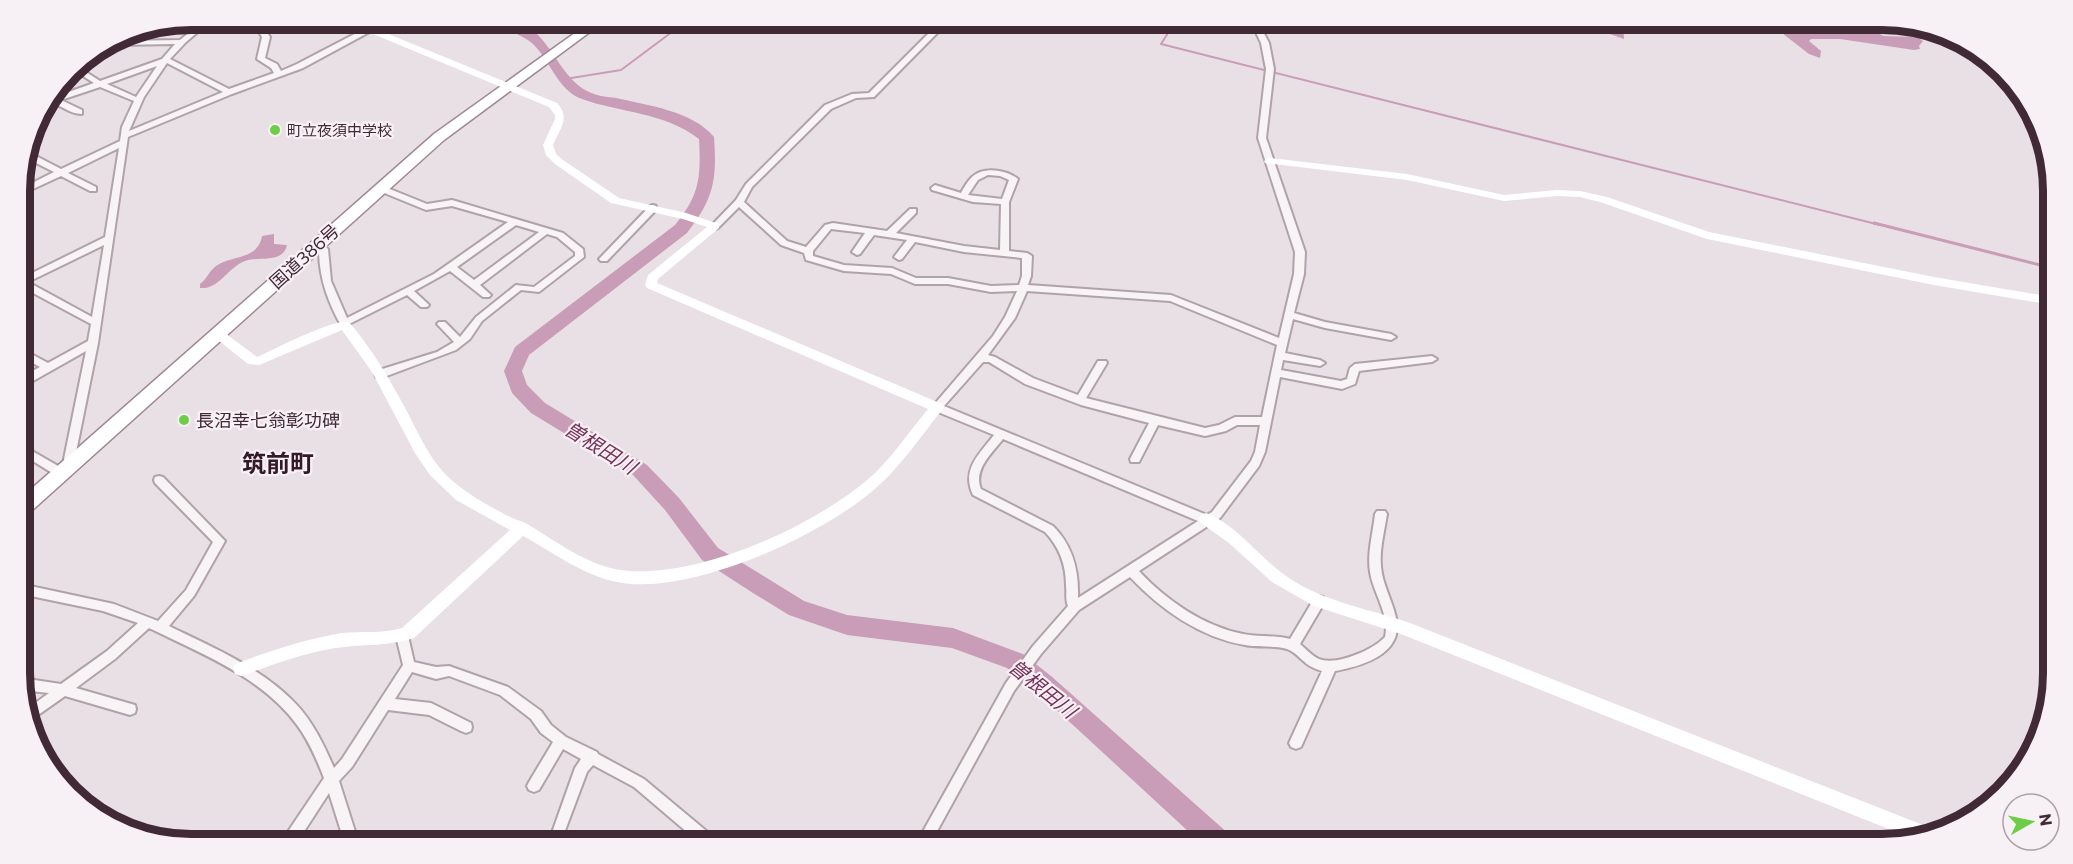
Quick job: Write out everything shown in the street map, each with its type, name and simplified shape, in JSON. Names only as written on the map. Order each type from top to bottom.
[{"type":"highway","name":"国道386号","points":[[30,501],[439,137],[586,30]]},
{"type":"street","points":[[74,461],[69,459],[93,343],[126,127],[137,100],[182,42],[196,30]]},
{"type":"street","points":[[261,30],[266,37],[261,59],[274,66],[279,74]]},
{"type":"street","points":[[30,187],[124,140],[229,92],[300,66],[369,30]]},
{"type":"street","points":[[373,30],[553,105],[560,111],[561,118],[548,145],[551,154],[615,201],[686,216],[711,225]]},
{"type":"street","points":[[936,30],[871,95],[855,96],[828,107],[749,186],[739,202],[652,278],[651,285],[1206,519],[1234,539],[1277,578],[1318,601],[1393,625],[1915,831]]},
{"type":"street","points":[[929,834],[1013,682],[1037,650],[1076,606],[1130,569],[1196,529],[1206,519],[1216,515],[1255,463],[1260,452],[1275,372],[1299,274],[1300,252],[1262,138],[1270,69],[1265,43],[1259,30]]},
{"type":"street","points":[[130,43],[182,42]]},
{"type":"street","points":[[59,98],[167,60],[229,92]]},
{"type":"street","points":[[82,73],[98,83],[137,100]]},
{"type":"street","points":[[55,104],[79,112]]},
{"type":"street","points":[[35,159],[93,189]]},
{"type":"street","points":[[1269,161],[1407,177],[1504,198],[1557,193],[1580,194],[1603,199],[1707,235],[1924,279],[2043,299]]},
{"type":"street","points":[[964,195],[978,176],[1007,174],[1014,178],[1005,202],[1004,254]]},
{"type":"street","points":[[380,188],[426,207],[452,203],[513,223],[560,235],[580,251],[579,257],[536,290],[519,287],[479,319],[474,328],[459,343],[440,354],[380,374]]},
{"type":"street","points":[[935,188],[974,199],[1005,202]]},
{"type":"street","points":[[739,202],[784,243],[808,251]]},
{"type":"street","points":[[604,259],[653,208]]},
{"type":"street","points":[[889,234],[913,211]]},
{"type":"street","points":[[217,333],[253,361],[259,361],[345,324],[408,291],[451,267],[513,223]]},
{"type":"street","points":[[317,245],[323,249],[322,271],[331,298],[345,324],[364,347],[380,374],[427,463],[443,481],[467,498],[522,528],[594,567],[618,576],[652,579],[704,569],[748,553],[816,522],[872,484],[981,358],[1005,324],[1024,288],[1029,272],[1027,256],[964,249],[871,231],[828,227],[808,251],[809,258],[814,262],[844,268],[892,271],[915,281],[948,281],[991,289],[1024,288],[1116,292],[1171,298],[1282,343]]},
{"type":"street","points":[[474,285],[545,231]]},
{"type":"street","points":[[857,252],[871,231]]},
{"type":"street","points":[[899,257],[913,238]]},
{"type":"street","points":[[30,278],[108,239]]},
{"type":"street","points":[[451,267],[486,295]]},
{"type":"street","points":[[30,287],[96,322]]},
{"type":"street","points":[[408,291],[424,305]]},
{"type":"street","points":[[1288,315],[1325,325],[1392,337]]},
{"type":"street","points":[[442,324],[459,343]]},
{"type":"street","points":[[30,378],[93,343]]},
{"type":"street","points":[[1279,356],[1320,363]]},
{"type":"street","points":[[30,357],[49,368]]},
{"type":"street","points":[[981,358],[992,358],[1029,381],[1080,400],[1205,432],[1222,428],[1235,421],[1266,421]]},
{"type":"street","points":[[1275,372],[1342,385],[1351,381],[1354,368],[1432,359]]},
{"type":"street","points":[[1080,400],[1102,363]]},
{"type":"street","points":[[1135,459],[1156,420]]},
{"type":"street","points":[[1001,434],[980,461],[971,477],[972,485],[976,492],[1049,529],[1056,535],[1071,564],[1074,579],[1072,602],[1076,606]]},
{"type":"street","points":[[30,454],[61,473]]},
{"type":"street","points":[[159,480],[219,541],[190,593],[160,628]]},
{"type":"street","points":[[1130,569],[1173,608],[1217,631],[1244,640],[1293,645],[1315,664],[1330,668],[1385,646],[1391,638],[1393,625],[1376,575],[1375,563],[1381,514]]},
{"type":"street","points":[[241,669],[265,659],[343,640],[402,636],[408,633],[522,528]]},
{"type":"street","points":[[30,591],[115,610],[160,628],[241,669],[269,688],[302,720],[313,738],[349,834]]},
{"type":"street","points":[[1293,645],[1318,601]]},
{"type":"street","points":[[34,711],[111,655],[146,623]]},
{"type":"street","points":[[295,834],[330,781],[347,762],[409,666],[402,636]]},
{"type":"street","points":[[409,666],[436,673],[449,671],[504,691],[536,715],[546,729],[561,741],[639,783],[699,834]]},
{"type":"street","points":[[1296,743],[1330,668]]},
{"type":"street","points":[[31,685],[65,690],[130,709]]},
{"type":"street","points":[[386,704],[431,709],[466,727]]},
{"type":"street","points":[[534,786],[561,741]]},
{"type":"street","points":[[557,834],[582,768],[592,756]]},
{"type":"shaded area","points":[[1599,30],[1623,30],[1624,39]]},
{"type":"shaded area","points":[[1762,30],[1871,30],[1884,36],[1917,37],[1923,41],[1919,46],[1920,49],[1914,50],[1840,39],[1811,39],[1809,41],[1821,51],[1820,58],[1809,54],[1782,33]]},
{"type":"shaded area","points":[[274,234],[274,244],[287,245],[281,255],[245,261],[213,285],[200,288],[200,284],[216,266],[250,253],[260,244],[262,236]]},
{"type":"waterway","name":"曽根田川","points":[[522,30],[544,48],[566,79],[584,95],[665,115],[694,128],[706,137],[707,176],[703,196],[681,229],[521,352],[513,371],[519,388],[538,408],[640,470],[672,504],[710,554],[797,608],[847,625],[953,638],[1015,661],[1043,683],[1210,834]]},
{"type":"waterway","points":[[565,79],[621,70],[675,30]]},
{"type":"waterway","points":[[1148,30],[1168,33],[1161,44],[1880,225]]},
{"type":"waterway","points":[[1874,223],[2043,266]]},
{"type":"place","name":"町立夜須中学校","points":[[275,130]]},
{"type":"place","name":"長沼幸七翁彰功碑","points":[[184,420]]},
{"type":"district","name":"筑前町","points":[[278,462]]}]
